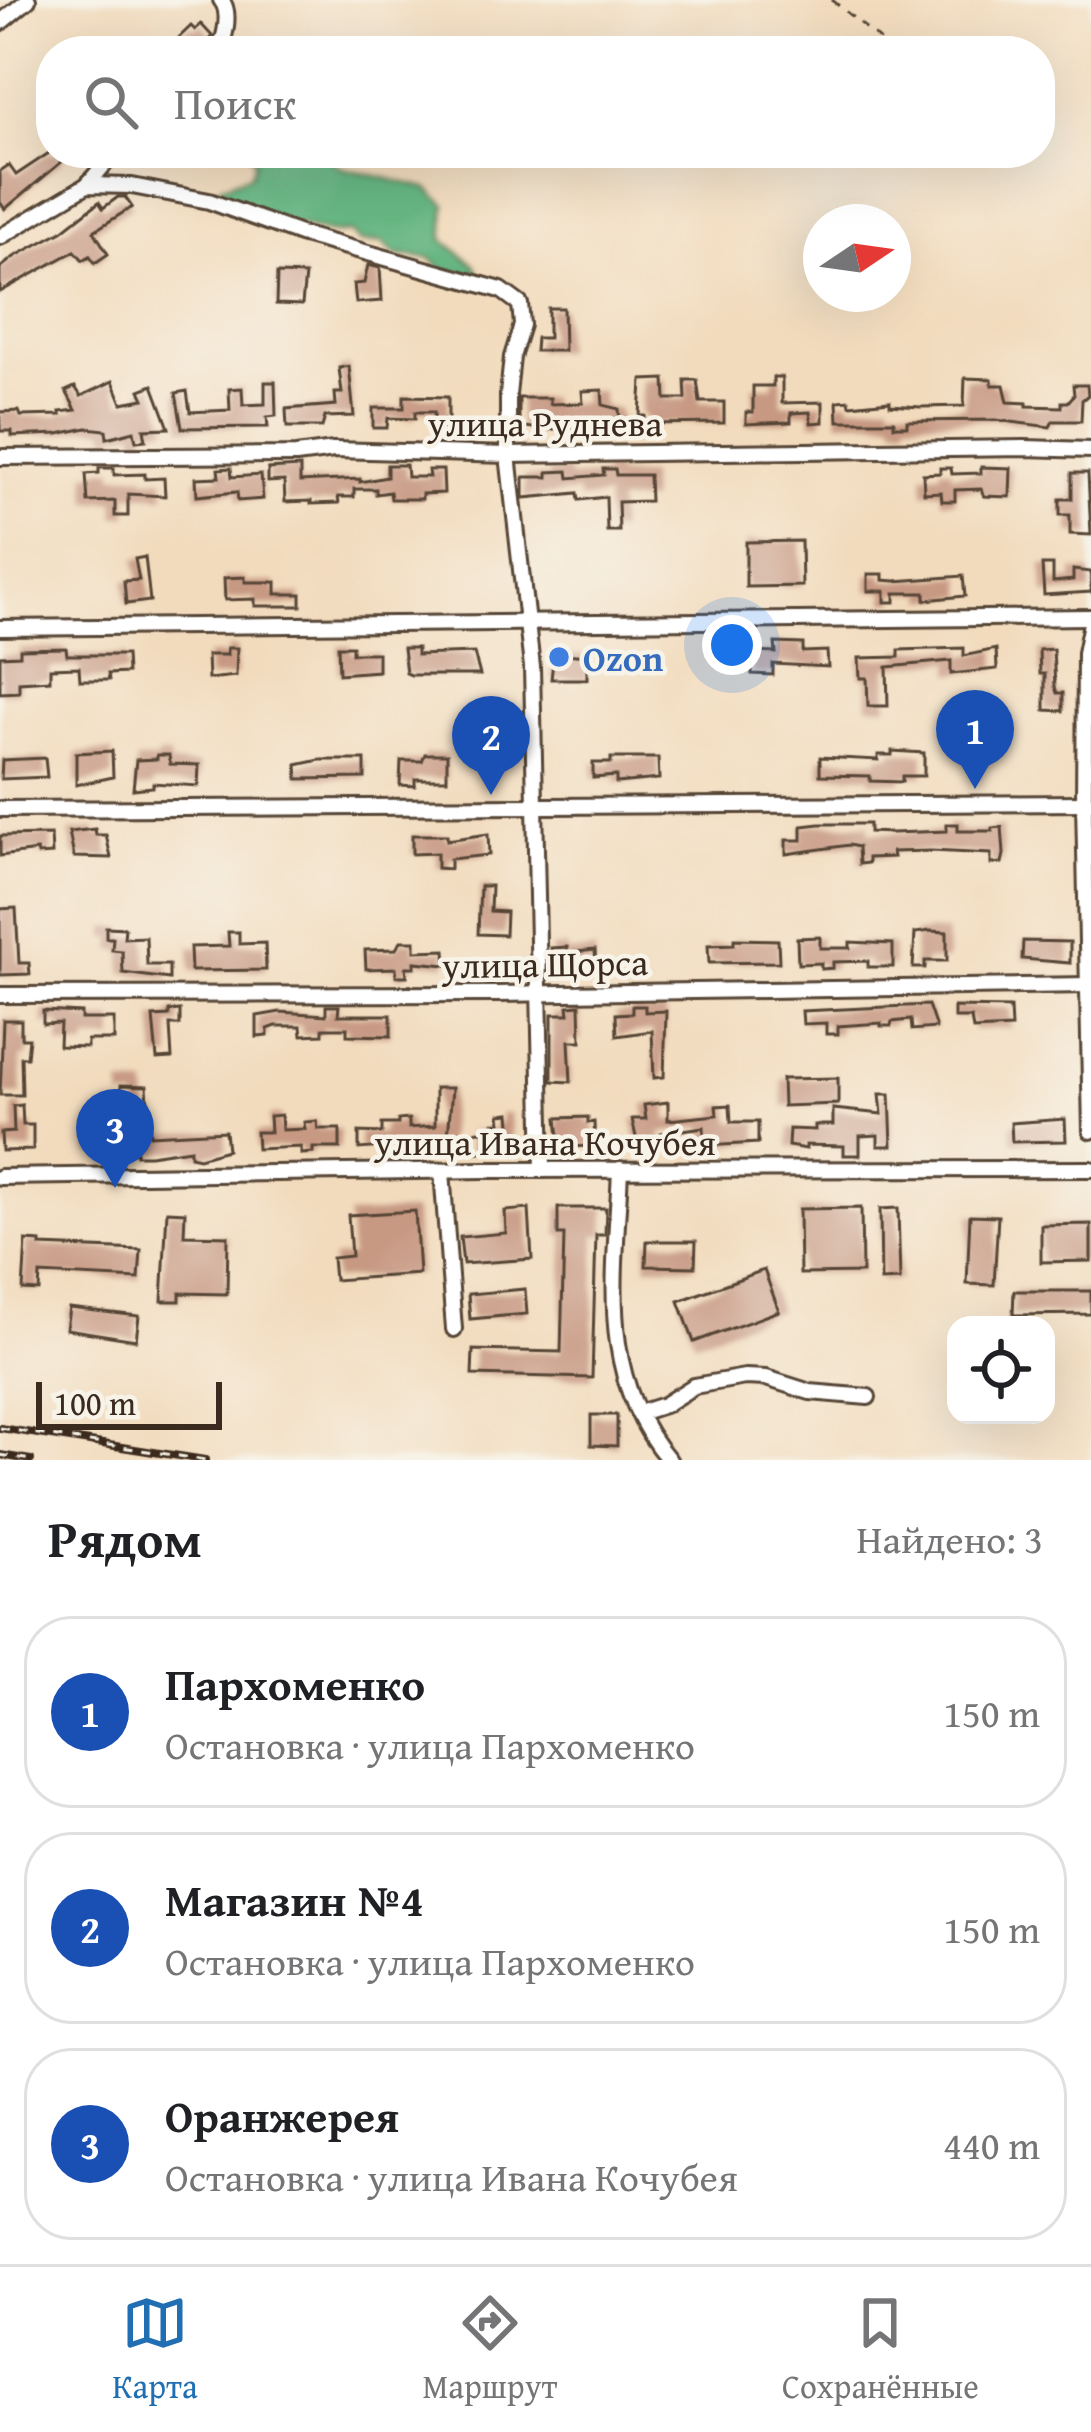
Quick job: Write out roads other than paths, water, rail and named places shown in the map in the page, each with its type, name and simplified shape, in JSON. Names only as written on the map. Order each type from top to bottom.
[{"type":"street","points":[[0,23],[28,0]]},
{"type":"street","points":[[224,3],[224,36]]},
{"type":"street","points":[[0,237],[87,185],[101,168]]},
{"type":"street","points":[[87,185],[132,185],[209,201],[300,234],[501,290],[520,304],[521,330],[508,394],[508,455],[528,624],[543,1170]]},
{"type":"street","name":"улица Руднева","points":[[0,457],[334,451],[508,455],[1091,450]]},
{"type":"street","points":[[0,628],[1091,620],[1085,653],[1091,1131]]},
{"type":"street","points":[[0,809],[1087,803]]},
{"type":"street","name":"улица Щорса","points":[[0,995],[1090,985]]},
{"type":"street","points":[[620,1169],[616,1348],[622,1377],[639,1413],[669,1460]]},
{"type":"street","name":"улица Ивана Кочубея","points":[[0,1177],[1091,1169]]},
{"type":"street","points":[[442,1171],[454,1329]]},
{"type":"street","points":[[639,1413],[664,1406],[694,1387],[745,1377],[775,1380],[810,1392],[868,1397]]},
{"type":"railway","points":[[0,1428],[205,1460]]},
{"type":"railway","points":[[0,1455],[31,1460]]},
{"type":"place","name":"Ozon","points":[[559,657]]},
{"type":"place","name":"Пархоменко","points":[[975,789]]},
{"type":"place","name":"Магазин №4","points":[[491,795]]},
{"type":"place","name":"Оранжерея","points":[[115,1188]]}]
